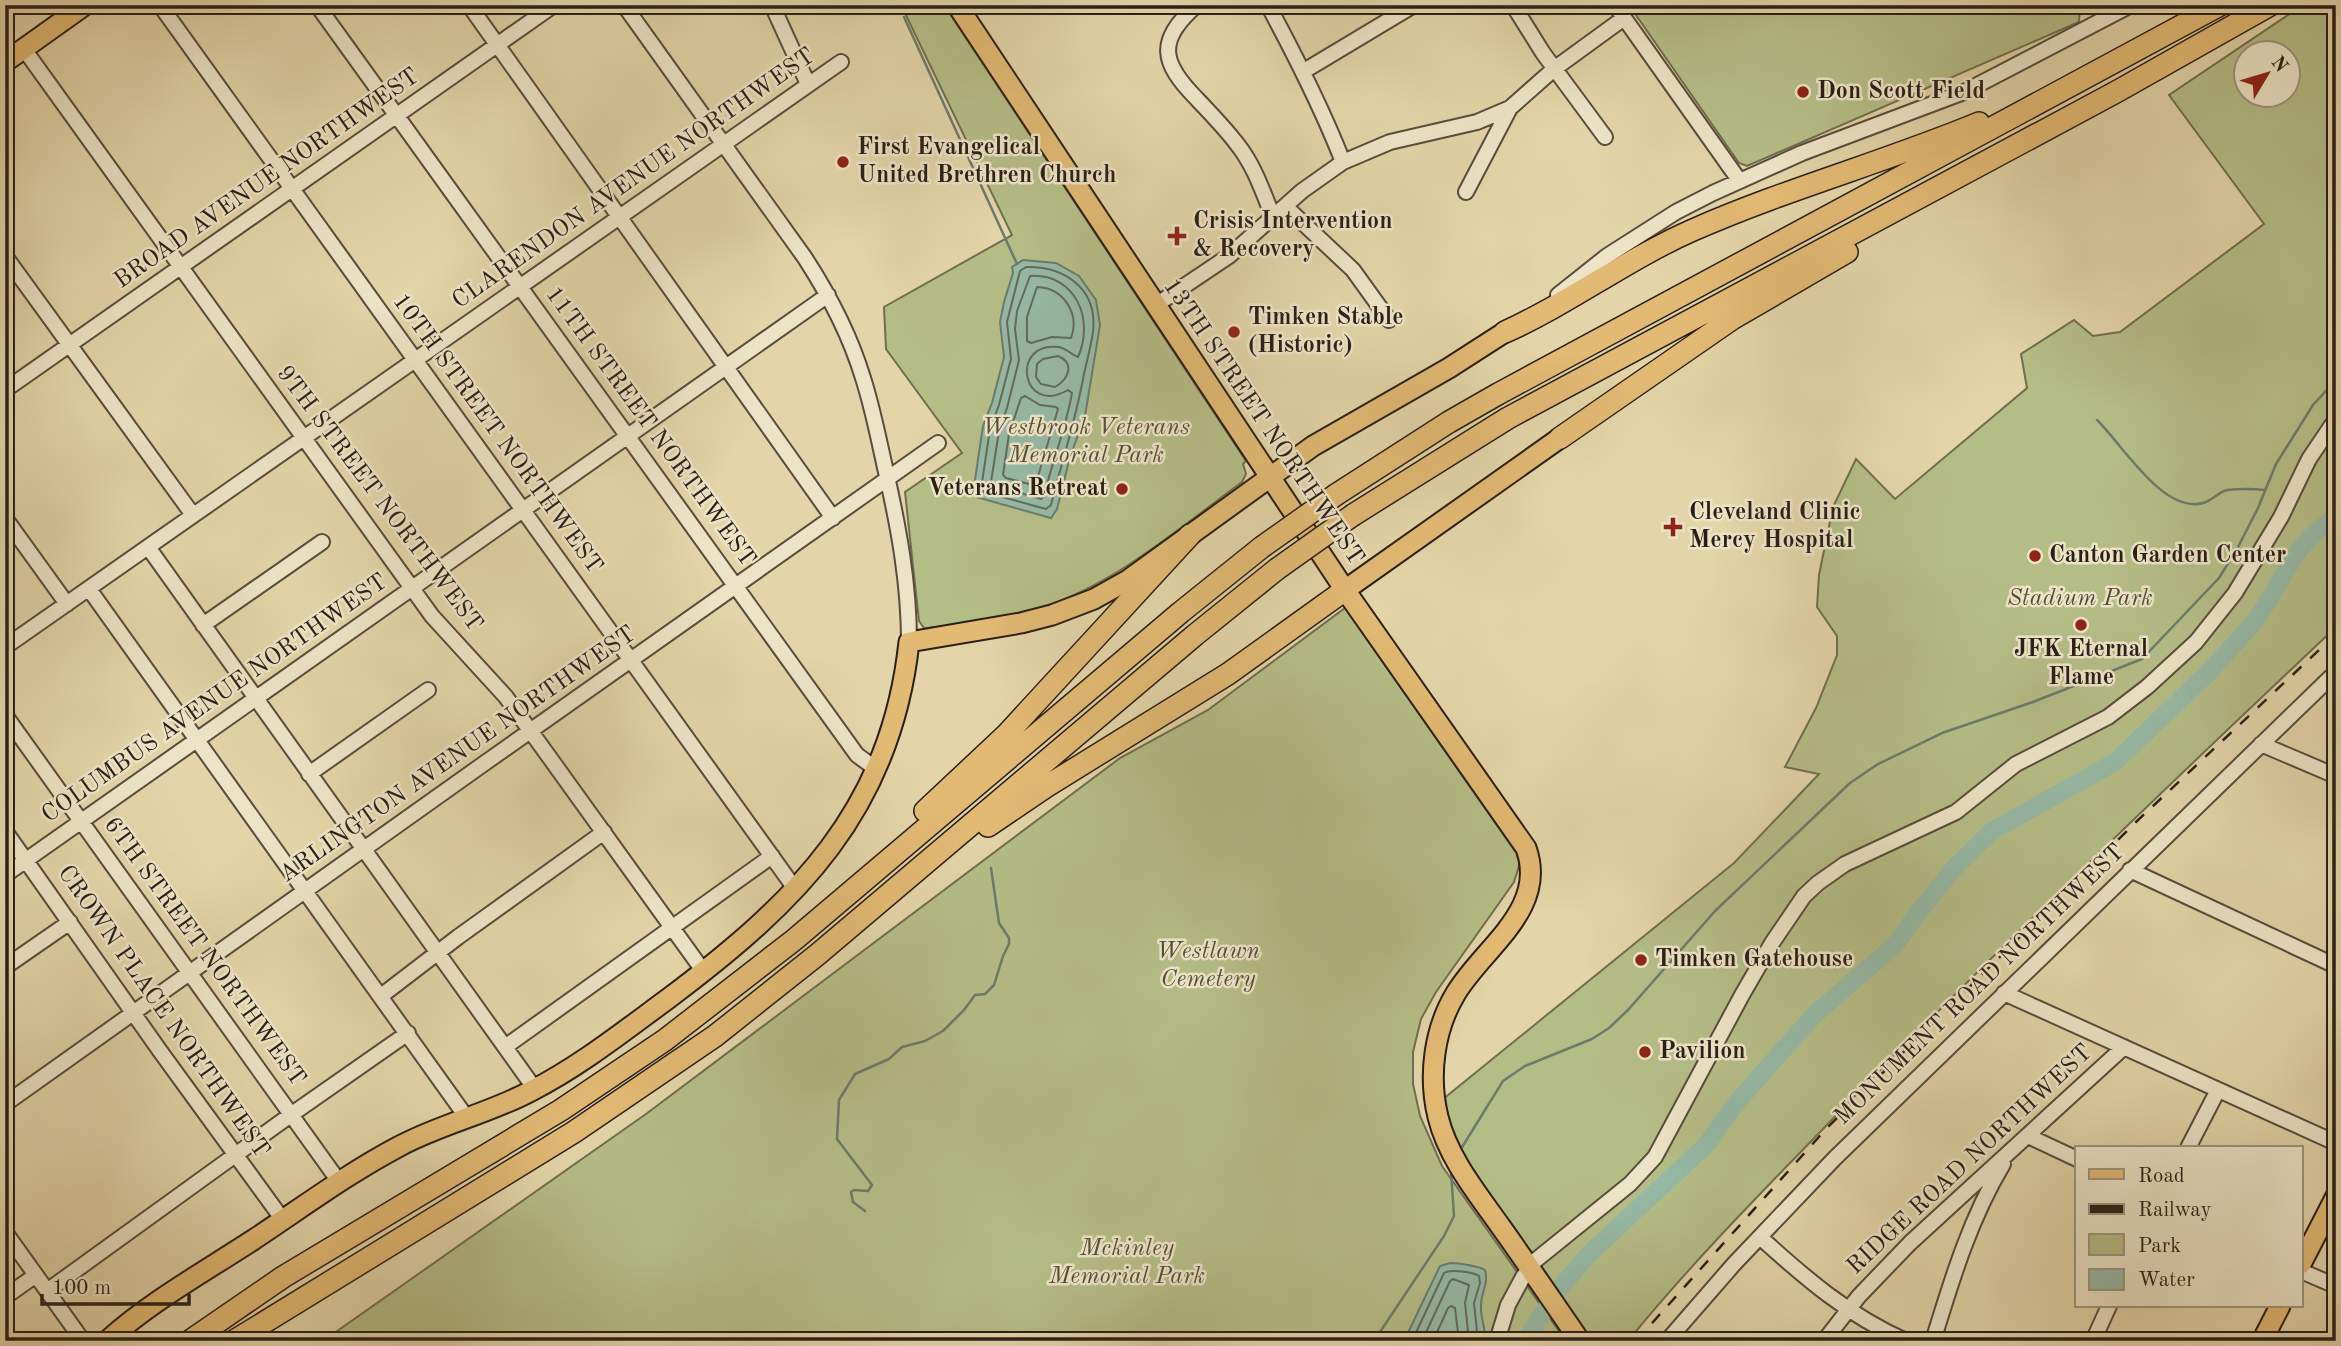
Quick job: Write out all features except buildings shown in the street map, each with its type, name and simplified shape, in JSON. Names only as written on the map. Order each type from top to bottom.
[{"type":"highway","points":[[1505,332],[1533,320],[1602,277],[1691,231],[1995,116],[2176,18],[2219,5]]},
{"type":"highway","points":[[190,1341],[284,1277],[561,1110],[665,1040],[735,987],[1181,612],[1262,547],[1337,494],[1498,394],[2219,5]]},
{"type":"highway","points":[[234,1341],[619,1103],[724,1029],[817,955],[1184,643],[1277,569],[1353,515],[1508,418],[2024,142],[2270,5]]},
{"type":"highway","points":[[1560,439],[1732,318],[1931,203],[2024,142]]},
{"type":"highway","points":[[735,987],[797,923],[988,753],[1190,535]]},
{"type":"highway","points":[[817,955],[861,932],[1005,814],[1228,674],[1345,590]]},
{"type":"highway","points":[[172,1341],[247,1288],[284,1277]]},
{"type":"main road","points":[[5,62],[85,5]]},
{"type":"main road","name":"13TH STREET NORTHWEST","points":[[957,5],[1345,590],[1521,838],[1531,864],[1530,890],[1522,908],[1457,990],[1438,1036],[1434,1094],[1438,1119],[1447,1144],[1469,1181],[1533,1273]]},
{"type":"main road","points":[[107,1341],[147,1309],[401,1145],[535,1089],[606,1045],[704,972],[763,922],[796,890],[837,839],[867,790],[891,729],[902,690],[909,642],[1021,623],[1074,608],[1128,580],[1340,428],[1449,368],[1505,332]]},
{"type":"main road","points":[[1345,590],[1560,439]]},
{"type":"main road","points":[[2302,1263],[2336,1196]]},
{"type":"main road","points":[[1533,1273],[1575,1334]]},
{"type":"main road","points":[[2262,1341],[2279,1308]]},
{"type":"street","name":"10TH STREET NORTHWEST","points":[[160,5],[796,890]]},
{"type":"street","name":"11TH STREET NORTHWEST","points":[[317,5],[858,755],[876,769]]},
{"type":"street","points":[[469,5],[833,518]]},
{"type":"street","name":"BROAD AVENUE NORTHWEST","points":[[5,390],[554,5]]},
{"type":"street","points":[[624,5],[805,257],[828,295],[863,378],[888,480],[902,547],[908,594],[909,642]]},
{"type":"street","points":[[772,5],[808,84]]},
{"type":"street","points":[[1197,5],[1180,20],[1172,33],[1167,50],[1170,64],[1185,88],[1239,146],[1254,171],[1273,217]]},
{"type":"street","points":[[1268,5],[1304,71],[1343,162]]},
{"type":"street","points":[[1304,71],[1414,5]]},
{"type":"street","points":[[1513,5],[1554,69],[1605,137]]},
{"type":"street","points":[[1615,5],[1739,180]]},
{"type":"street","points":[[1505,332],[1597,264],[1676,212],[1739,180],[1964,92],[2104,11],[2131,5]]},
{"type":"street","points":[[1156,305],[1229,256],[1320,177],[1343,162],[1398,139],[1477,122],[1510,108],[1554,69],[1624,18]]},
{"type":"street","name":"9TH STREET NORTHWEST","points":[[24,48],[432,617],[506,697],[704,972]]},
{"type":"street","name":"CLARENDON AVENUE NORTHWEST","points":[[5,647],[841,62]]},
{"type":"street","points":[[1466,192],[1510,108]]},
{"type":"street","points":[[1285,206],[1353,270],[1389,320]]},
{"type":"street","points":[[5,256],[193,515]]},
{"type":"street","name":"COLUMBUS AVENUE NORTHWEST","points":[[5,874],[828,295]]},
{"type":"street","points":[[1497,1341],[1508,1305],[1548,1248],[1630,1184],[1655,1157],[1742,995],[1804,896],[1845,864],[1956,812],[2016,764],[2108,717],[2147,687],[2196,642],[2235,593],[2281,517],[2309,459],[2336,419]]},
{"type":"street","name":"ARLINGTON AVENUE NORTHWEST","points":[[5,1104],[939,443]]},
{"type":"street","points":[[5,518],[67,604]]},
{"type":"street","points":[[203,625],[322,542]]},
{"type":"street","points":[[148,547],[535,1089]]},
{"type":"street","points":[[89,589],[467,1118]]},
{"type":"street","name":"MONUMENT ROAD NORTHWEST","points":[[1667,1341],[1835,1158],[2336,672]]},
{"type":"street","points":[[309,774],[428,690]]},
{"type":"street","name":"6TH STREET NORTHWEST","points":[[5,715],[340,1183]]},
{"type":"street","points":[[2261,744],[2336,776]]},
{"type":"street","name":"CROWN PLACE NORTHWEST","points":[[5,831],[283,1220]]},
{"type":"street","points":[[381,996],[604,832]]},
{"type":"street","points":[[505,1047],[772,856]]},
{"type":"street","points":[[2130,870],[2336,966]]},
{"type":"street","points":[[5,967],[70,922]]},
{"type":"street","points":[[2004,993],[2336,1143]]},
{"type":"street","points":[[47,1291],[235,1154],[408,1034]]},
{"type":"street","name":"RIDGE ROAD NORTHWEST","points":[[1824,1341],[1910,1243],[2124,1046]]},
{"type":"street","points":[[2189,1146],[2218,1090]]},
{"type":"street","points":[[2028,1136],[2075,1157]]},
{"type":"street","points":[[1933,1341],[1960,1252],[1993,1181],[2009,1154]]},
{"type":"street","points":[[5,1232],[83,1341]]},
{"type":"street","points":[[1760,1237],[1798,1272],[1848,1311],[1906,1341]]},
{"type":"street","points":[[2302,1266],[2336,1286]]},
{"type":"street","points":[[5,1297],[36,1275]]},
{"type":"street","points":[[2093,1341],[2108,1308]]},
{"type":"green space","name":"Westbrook Veterans Memorial Park","points":[[944,5],[1246,461],[1243,464],[1246,474],[1242,482],[1123,569],[1097,583],[1044,607],[1016,615],[928,628],[924,628],[919,621],[905,492],[962,453],[886,349],[884,307],[1012,235],[902,7]]},
{"type":"green space","name":"Don Scott Field","points":[[1629,5],[2080,5],[2079,22],[1747,166],[1739,163]]},
{"type":"green space","name":"Stadium Park","points":[[2303,5],[2336,5],[2336,627],[2091,861],[1910,1040],[1737,1218],[1628,1341],[1590,1341],[1450,1138],[1442,1100],[1734,863],[1819,774],[1785,767],[1816,708],[1837,655],[1837,636],[1817,607],[1819,575],[1833,507],[1856,459],[1895,499],[2027,388],[2021,354],[2074,320],[2093,336],[2120,332],[2264,224],[2169,95],[2232,53],[2232,108],[2302,108],[2302,38],[2254,38]]},
{"type":"green space","name":"Westlawn Cemetery","points":[[1345,608],[1517,854],[1520,863],[1514,882],[1436,992],[1421,1019],[1413,1052],[1413,1084],[1420,1116],[1442,1166],[1566,1341],[323,1341],[646,1114],[1120,758],[1208,710]]},
{"type":"water","points":[[1023,260],[1056,263],[1079,276],[1096,300],[1100,325],[1085,416],[1070,457],[1057,509],[1051,518],[976,497],[973,493],[983,426],[1004,357],[1000,322],[1004,302],[1013,273],[1012,267]]},
{"type":"water","points":[[1450,1263],[1485,1270],[1481,1309],[1485,1341],[1404,1341],[1440,1266]]},
{"type":"waterway","points":[[904,17],[1017,264]]},
{"type":"waterway","points":[[1459,1152],[1503,1081],[1525,1066],[1592,1039],[1609,1028],[1715,911],[1850,783],[1878,764],[1942,733],[2033,702],[2142,659],[2219,578],[2258,508],[2276,464],[2313,405],[2336,380]]},
{"type":"waterway","points":[[2097,420],[2144,475],[2173,498],[2188,504],[2203,503],[2227,490],[2265,490]]},
{"type":"waterway","points":[[1525,1341],[1555,1294],[1588,1255],[1706,1145],[1737,1102],[1815,1014],[1895,945],[1954,868],[1992,831],[2115,762],[2209,672],[2249,628],[2270,599],[2296,554],[2320,529],[2336,518]]},
{"type":"waterway","points":[[865,1211],[853,1202],[851,1192],[868,1191],[872,1185],[837,1139],[839,1100],[855,1074],[889,1059],[902,1047],[925,1041],[943,1031],[975,995],[985,994],[994,985],[1009,938],[999,923],[991,868]]},
{"type":"waterway","points":[[1374,1341],[1444,1236],[1454,1216],[1451,1171]]},
{"type":"railway","points":[[1636,1341],[1826,1129],[2136,822],[2336,634]]},
{"type":"place","name":"Don Scott Field","points":[[1803,92]]},
{"type":"place","name":"First Evangelical United Brethren Church","points":[[843,162]]},
{"type":"place","name":"Crisis Intervention & Recovery","points":[[1177,236]]},
{"type":"place","name":"Timken Stable (Historic)","points":[[1234,332]]},
{"type":"place","name":"Veterans Retreat","points":[[1122,489]]},
{"type":"place","name":"Cleveland Clinic Mercy Hospital","points":[[1673,527]]},
{"type":"place","name":"Canton Garden Center","points":[[2035,556]]},
{"type":"place","name":"JFK Eternal Flame","points":[[2081,625]]},
{"type":"place","name":"Timken Gatehouse","points":[[1641,960]]},
{"type":"place","name":"Pavilion","points":[[1645,1052]]},
{"type":"park label","name":"Mckinley Memorial Park","points":[[1127,1263]]}]
